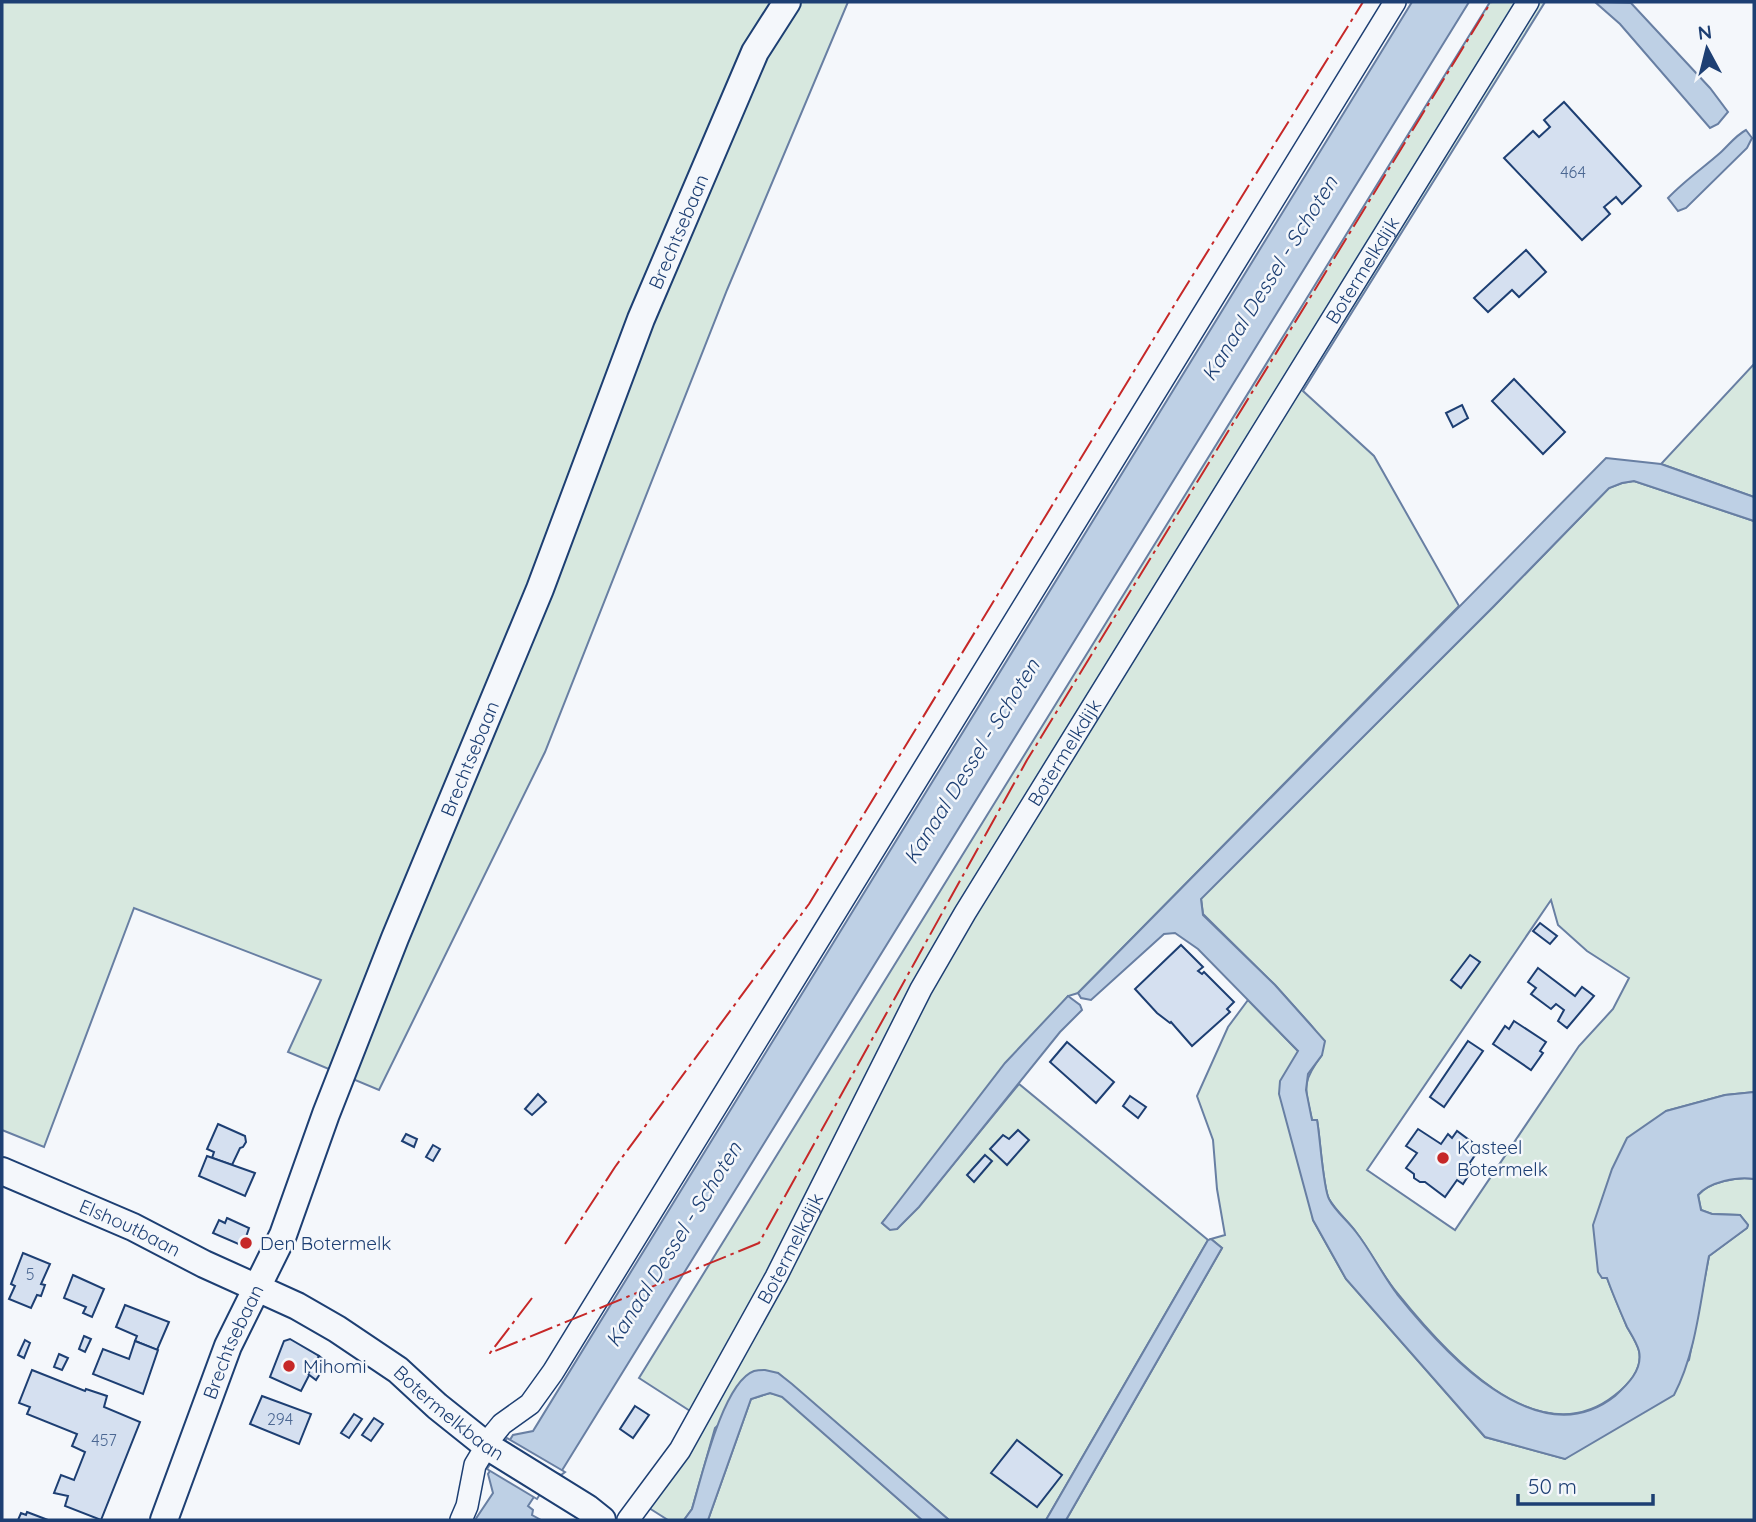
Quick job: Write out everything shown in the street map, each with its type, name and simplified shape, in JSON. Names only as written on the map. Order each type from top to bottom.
[{"type":"main road","name":"Brechtsebaan","points":[[164,1520],[228,1346],[283,1236],[326,1114],[540,589],[641,319],[755,52],[788,2]]},
{"type":"main road","name":"Elshoutbaan","points":[[2,1171],[133,1227],[204,1265],[258,1286]]},
{"type":"main road","name":"Botermelkbaan","points":[[258,1286],[364,1345],[492,1449],[602,1520]]},
{"type":"street","points":[[461,1520],[467,1506],[475,1465],[492,1449],[497,1429],[530,1404],[553,1372],[1395,2]]},
{"type":"street","name":"Botermelkdijk","points":[[628,1520],[687,1438],[776,1277],[921,989],[965,913],[1528,2]]},
{"type":"shaded area","points":[[2,2],[848,2],[727,290],[545,752],[379,1090],[288,1052],[321,980],[134,908],[44,1147],[2,1130]]},
{"type":"shaded area","points":[[1490,2],[1545,2],[1303,391],[1374,456],[1459,606],[1078,993],[1068,996],[882,1223],[889,1229],[897,1229],[1019,1084],[1208,1240],[1046,1520],[949,1520],[778,1373],[715,1428],[692,1509],[684,1520],[668,1520],[649,1508],[704,1420],[639,1378]]},
{"type":"shaded area","points":[[1754,364],[1754,497],[1661,464]]},
{"type":"shaded area","points":[[1634,481],[1754,521],[1754,1092],[1725,1095],[1666,1111],[1607,1278],[1638,1348],[1640,1358],[1637,1370],[1615,1395],[1585,1411],[1554,1414],[1523,1405],[1494,1389],[1466,1367],[1398,1294],[1356,1232],[1329,1199],[1317,1120],[1312,1120],[1306,1086],[1322,1055],[1315,1030],[1275,985],[1203,914],[1201,898],[1609,488]],"holes":[[[1551,900],[1558,925],[1587,951],[1629,978],[1613,1009],[1579,1046],[1455,1230],[1367,1170]]]},
{"type":"shaded area","points":[[1248,1000],[1298,1051],[1313,1220],[1346,1279],[1485,1437],[1565,1459],[1689,1360],[1709,1256],[1748,1225],[1740,1215],[1712,1214],[1701,1210],[1698,1195],[1724,1181],[1754,1179],[1754,1520],[1066,1520],[1222,1248],[1211,1239],[1225,1235],[1217,1189],[1213,1140],[1197,1096],[1228,1027]]},
{"type":"shaded area","points":[[770,1393],[782,1396],[922,1520],[708,1520],[751,1399]]},
{"type":"water","name":"Kanaal Dessel - Schoten","points":[[1412,2],[1469,2],[561,1472],[553,1468],[528,1506],[533,1510],[532,1515],[541,1520],[475,1520],[493,1493],[488,1474],[513,1435],[533,1431]]},
{"type":"water","points":[[1595,2],[1631,3],[1710,88],[1728,112],[1718,124],[1710,128],[1620,24]]},
{"type":"water","points":[[1746,130],[1752,138],[1747,148],[1686,208],[1678,211],[1668,198]]},
{"type":"water","points":[[1606,458],[1661,464],[1754,497],[1754,521],[1634,481],[1609,488],[1201,899],[1203,915],[1275,985],[1325,1041],[1322,1055],[1308,1074],[1306,1090],[1312,1120],[1317,1120],[1325,1184],[1332,1203],[1361,1239],[1397,1294],[1439,1342],[1465,1367],[1494,1389],[1524,1406],[1554,1414],[1585,1412],[1615,1396],[1629,1382],[1639,1364],[1638,1348],[1607,1278],[1602,1278],[1598,1272],[1593,1225],[1612,1169],[1627,1138],[1666,1111],[1725,1095],[1754,1092],[1754,1179],[1724,1181],[1698,1195],[1701,1210],[1712,1214],[1740,1215],[1748,1225],[1709,1256],[1692,1345],[1674,1395],[1565,1459],[1485,1437],[1346,1279],[1313,1220],[1279,1094],[1280,1081],[1298,1051],[1198,949],[1175,933],[1164,934],[1091,1000],[1081,998],[1078,993]]},
{"type":"water","points":[[1068,996],[1080,1005],[1082,1010],[1060,1032],[919,1207],[897,1229],[890,1230],[882,1223],[1005,1063]]},
{"type":"water","points":[[1211,1239],[1222,1248],[1066,1520],[1046,1520],[1208,1240]]},
{"type":"water","points":[[754,1371],[778,1373],[792,1384],[949,1520],[922,1520],[782,1397],[770,1393],[751,1399],[708,1520],[684,1520],[692,1509],[707,1455],[732,1393],[743,1379]]},
{"type":"pier","points":[[507,1438],[565,1472],[561,1475],[554,1472],[537,1499],[487,1469]]},
{"type":"building","points":[[1564,102],[1641,186],[1622,204],[1616,197],[1604,207],[1610,214],[1582,240],[1504,158],[1533,131],[1539,137],[1550,127],[1544,120]]},
{"type":"building","points":[[1526,250],[1546,272],[1519,297],[1512,290],[1488,312],[1474,298]]},
{"type":"building","points":[[1514,379],[1565,432],[1543,454],[1492,401]]},
{"type":"building","points":[[1462,405],[1468,418],[1453,427],[1446,413]]},
{"type":"building","points":[[1540,923],[1557,936],[1550,944],[1533,931]]},
{"type":"building","points":[[1181,945],[1203,967],[1198,971],[1202,974],[1204,972],[1234,1002],[1227,1009],[1230,1012],[1192,1046],[1171,1022],[1157,1013],[1135,989]]},
{"type":"building","points":[[1470,955],[1480,962],[1461,988],[1451,980]]},
{"type":"building","points":[[1538,968],[1575,996],[1582,987],[1594,996],[1567,1028],[1558,1021],[1564,1010],[1556,1004],[1551,1009],[1531,994],[1536,988],[1528,982]]},
{"type":"building","points":[[1514,1021],[1546,1042],[1540,1051],[1543,1053],[1531,1070],[1493,1044],[1505,1026],[1509,1029]]},
{"type":"building","points":[[1468,1041],[1483,1051],[1444,1107],[1430,1097]]},
{"type":"building","points":[[1067,1042],[1114,1082],[1096,1103],[1050,1062]]},
{"type":"building","points":[[538,1094],[546,1102],[532,1115],[525,1109]]},
{"type":"building","points":[[1130,1096],[1146,1107],[1138,1118],[1123,1106]]},
{"type":"building","points":[[218,1124],[245,1136],[246,1142],[232,1165],[212,1158],[214,1152],[207,1149]]},
{"type":"building","name":"Kasteel Botermelk","points":[[1418,1129],[1441,1144],[1448,1134],[1452,1138],[1457,1131],[1480,1148],[1469,1164],[1474,1167],[1463,1184],[1457,1180],[1445,1197],[1425,1182],[1414,1178],[1414,1174],[1406,1168],[1417,1153],[1406,1146]]},
{"type":"building","points":[[1018,1130],[1029,1140],[1007,1165],[990,1149],[1003,1135],[1009,1139]]},
{"type":"building","points":[[406,1134],[417,1139],[414,1147],[402,1141]]},
{"type":"building","points":[[433,1145],[440,1149],[433,1161],[426,1157]]},
{"type":"building","points":[[985,1155],[992,1161],[974,1182],[967,1175]]},
{"type":"building","points":[[207,1156],[255,1173],[245,1196],[199,1176]]},
{"type":"building","points":[[227,1218],[249,1228],[243,1246],[213,1233],[219,1220],[225,1223]]},
{"type":"building","points":[[23,1253],[50,1264],[41,1284],[45,1285],[41,1296],[37,1295],[31,1308],[9,1299],[15,1286],[11,1284]]},
{"type":"building","points":[[73,1275],[104,1289],[92,1317],[83,1313],[86,1307],[64,1298]]},
{"type":"building","points":[[125,1305],[169,1322],[157,1350],[135,1341],[137,1336],[116,1327]]},
{"type":"building","points":[[84,1336],[91,1339],[85,1352],[79,1349]]},
{"type":"building","points":[[290,1339],[319,1356],[301,1391],[270,1377],[284,1341]]},
{"type":"building","points":[[25,1340],[30,1343],[24,1358],[18,1355]]},
{"type":"building","points":[[135,1341],[158,1350],[143,1394],[93,1374],[103,1349],[129,1359]]},
{"type":"building","points":[[59,1354],[68,1358],[62,1370],[54,1367]]},
{"type":"building","points":[[319,1356],[323,1359],[323,1369],[316,1380],[308,1374]]},
{"type":"building","points":[[32,1370],[85,1391],[86,1389],[107,1396],[104,1407],[140,1422],[101,1520],[65,1506],[68,1496],[54,1493],[61,1475],[74,1480],[85,1452],[72,1446],[77,1434],[27,1414],[30,1407],[19,1403]]},
{"type":"building","points":[[262,1396],[311,1414],[299,1444],[250,1424]]},
{"type":"building","points":[[635,1406],[649,1415],[633,1438],[620,1429]]},
{"type":"building","points":[[354,1414],[362,1419],[349,1438],[341,1433]]},
{"type":"building","points":[[374,1418],[383,1424],[371,1441],[362,1435]]},
{"type":"building","points":[[1017,1440],[1062,1475],[1037,1507],[991,1473]]},
{"type":"building","points":[[27,1512],[48,1520],[18,1520],[21,1513],[26,1515]]},
{"type":"power","points":[[565,1244],[615,1167],[809,904],[1178,299],[1363,2]]},
{"type":"power","points":[[532,1298],[490,1353],[759,1243],[1027,760],[1491,2]]},
{"type":"place","name":"Kasteel Botermelk","points":[[1443,1158]]},
{"type":"place","name":"Den Botermelk","points":[[246,1243]]},
{"type":"place","name":"Mihomi","points":[[289,1366]]}]
